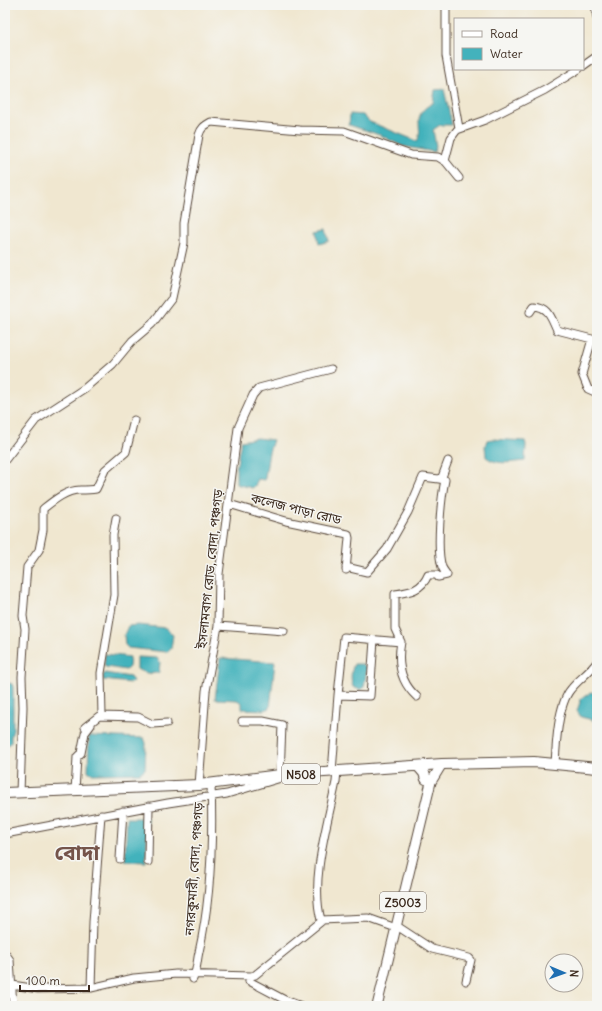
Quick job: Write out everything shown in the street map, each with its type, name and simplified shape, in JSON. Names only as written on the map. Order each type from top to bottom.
[{"type":"highway","name":"N508","points":[[5,792],[20,793],[199,785],[291,774],[442,764],[514,762],[597,768]]},
{"type":"highway","points":[[418,766],[424,773],[426,779]]},
{"type":"main road","name":"Z5003","points":[[377,1006],[431,782],[442,764]]},
{"type":"main road","name":"Z5003","points":[[428,798],[426,779],[430,765]]},
{"type":"street","points":[[446,5],[446,56],[459,128]]},
{"type":"street","points":[[595,5],[597,18]]},
{"type":"street","points":[[584,65],[597,56]]},
{"type":"street","points":[[445,161],[451,138],[459,128],[485,120],[545,90],[577,70]]},
{"type":"street","points":[[5,460],[8,452],[36,420],[85,388],[113,364],[132,341],[152,324],[172,298],[184,243],[184,223],[198,136],[205,125],[211,122],[300,130],[344,131],[411,155],[438,157],[445,161],[459,178]]},
{"type":"street","points":[[530,312],[534,306],[545,308],[557,330],[592,339],[582,374],[588,389],[597,393]]},
{"type":"street","name":"ইসলামবাগ রোড, বোদা, পঞ্চগড়","points":[[199,785],[206,691],[218,626],[219,574],[238,428],[259,388],[331,369]]},
{"type":"street","points":[[20,793],[23,707],[22,677],[25,629],[23,616],[27,567],[39,550],[43,530],[43,509],[57,498],[79,490],[89,491],[96,488],[105,470],[126,452],[134,420]]},
{"type":"street","points":[[417,697],[409,690],[401,671],[399,659],[401,642],[396,629],[395,594],[416,590],[423,586],[428,575],[437,575],[440,578],[447,575],[442,567],[440,551],[442,477],[448,461]]},
{"type":"street","name":"কলেজ পাড়া রোড","points":[[229,504],[286,521],[348,534],[349,538],[346,569],[367,572],[387,549],[408,512],[423,477],[442,480]]},
{"type":"street","points":[[102,716],[102,673],[114,595],[113,535],[116,518]]},
{"type":"street","points":[[218,626],[284,631]]},
{"type":"street","points":[[323,920],[319,912],[318,879],[336,782],[334,772],[338,694],[344,637],[401,642]]},
{"type":"street","points":[[338,694],[370,696],[374,640]]},
{"type":"street","points":[[555,765],[564,699],[570,689],[588,674],[597,662]]},
{"type":"street","points":[[85,727],[102,716],[138,717],[152,724],[168,723]]},
{"type":"street","points":[[75,791],[77,757],[81,753],[85,733],[94,720]]},
{"type":"street","points":[[242,721],[263,721],[282,725],[280,775]]},
{"type":"street","points":[[5,834],[149,806],[212,796],[262,785],[291,774]]},
{"type":"street","name":"নগরকুমারী, বোদা, পঞ্চগড়","points":[[194,976],[204,930],[208,890],[212,796],[211,784]]},
{"type":"street","points":[[148,862],[149,806]]},
{"type":"street","points":[[120,859],[123,811]]},
{"type":"street","points":[[91,988],[93,922],[101,815]]},
{"type":"street","points":[[12,985],[38,989],[91,988],[153,976],[251,976],[255,975],[323,920],[368,918],[397,927],[432,948],[470,958],[471,960],[466,981]]},
{"type":"street","points":[[5,953],[10,960],[13,1006]]},
{"type":"street","points":[[251,976],[249,981],[285,1000],[301,1006]]},
{"type":"water","points":[[444,89],[452,125],[440,125],[433,130],[436,146],[434,152],[402,146],[380,135],[349,125],[350,114],[363,115],[370,122],[417,141],[420,132],[419,122],[422,112],[433,103],[435,90]]},
{"type":"water","points":[[326,229],[329,241],[319,244],[317,231]]},
{"type":"water","points":[[257,438],[273,440],[269,452],[265,478],[264,480],[258,479],[255,486],[252,488],[236,484],[236,469],[241,441]]},
{"type":"water","points":[[487,440],[525,441],[525,461],[510,463],[495,462],[486,457],[485,446]]},
{"type":"water","points":[[138,625],[166,628],[173,635],[171,649],[167,652],[128,648],[125,645],[124,635],[128,626]]},
{"type":"water","points":[[105,654],[130,657],[129,667],[126,670],[104,666]]},
{"type":"water","points":[[137,657],[157,658],[160,662],[159,672],[148,673],[137,669]]},
{"type":"water","points":[[220,658],[275,662],[270,708],[264,710],[242,709],[242,703],[237,700],[215,699]]},
{"type":"water","points":[[354,664],[363,664],[367,668],[364,687],[360,690],[353,687],[351,681]]},
{"type":"water","points":[[105,673],[130,677],[133,681],[131,683],[103,680],[103,675]]},
{"type":"water","points":[[5,684],[12,684],[13,687],[13,730],[11,742],[5,748]]},
{"type":"water","points":[[591,692],[597,694],[597,721],[581,717],[577,711],[581,699]]},
{"type":"water","points":[[89,736],[144,738],[146,743],[145,769],[140,773],[93,774],[88,771]]},
{"type":"water","points":[[127,818],[148,818],[146,862],[125,861]]},
{"type":"district","name":"বোদা","points":[[77,852]]}]
